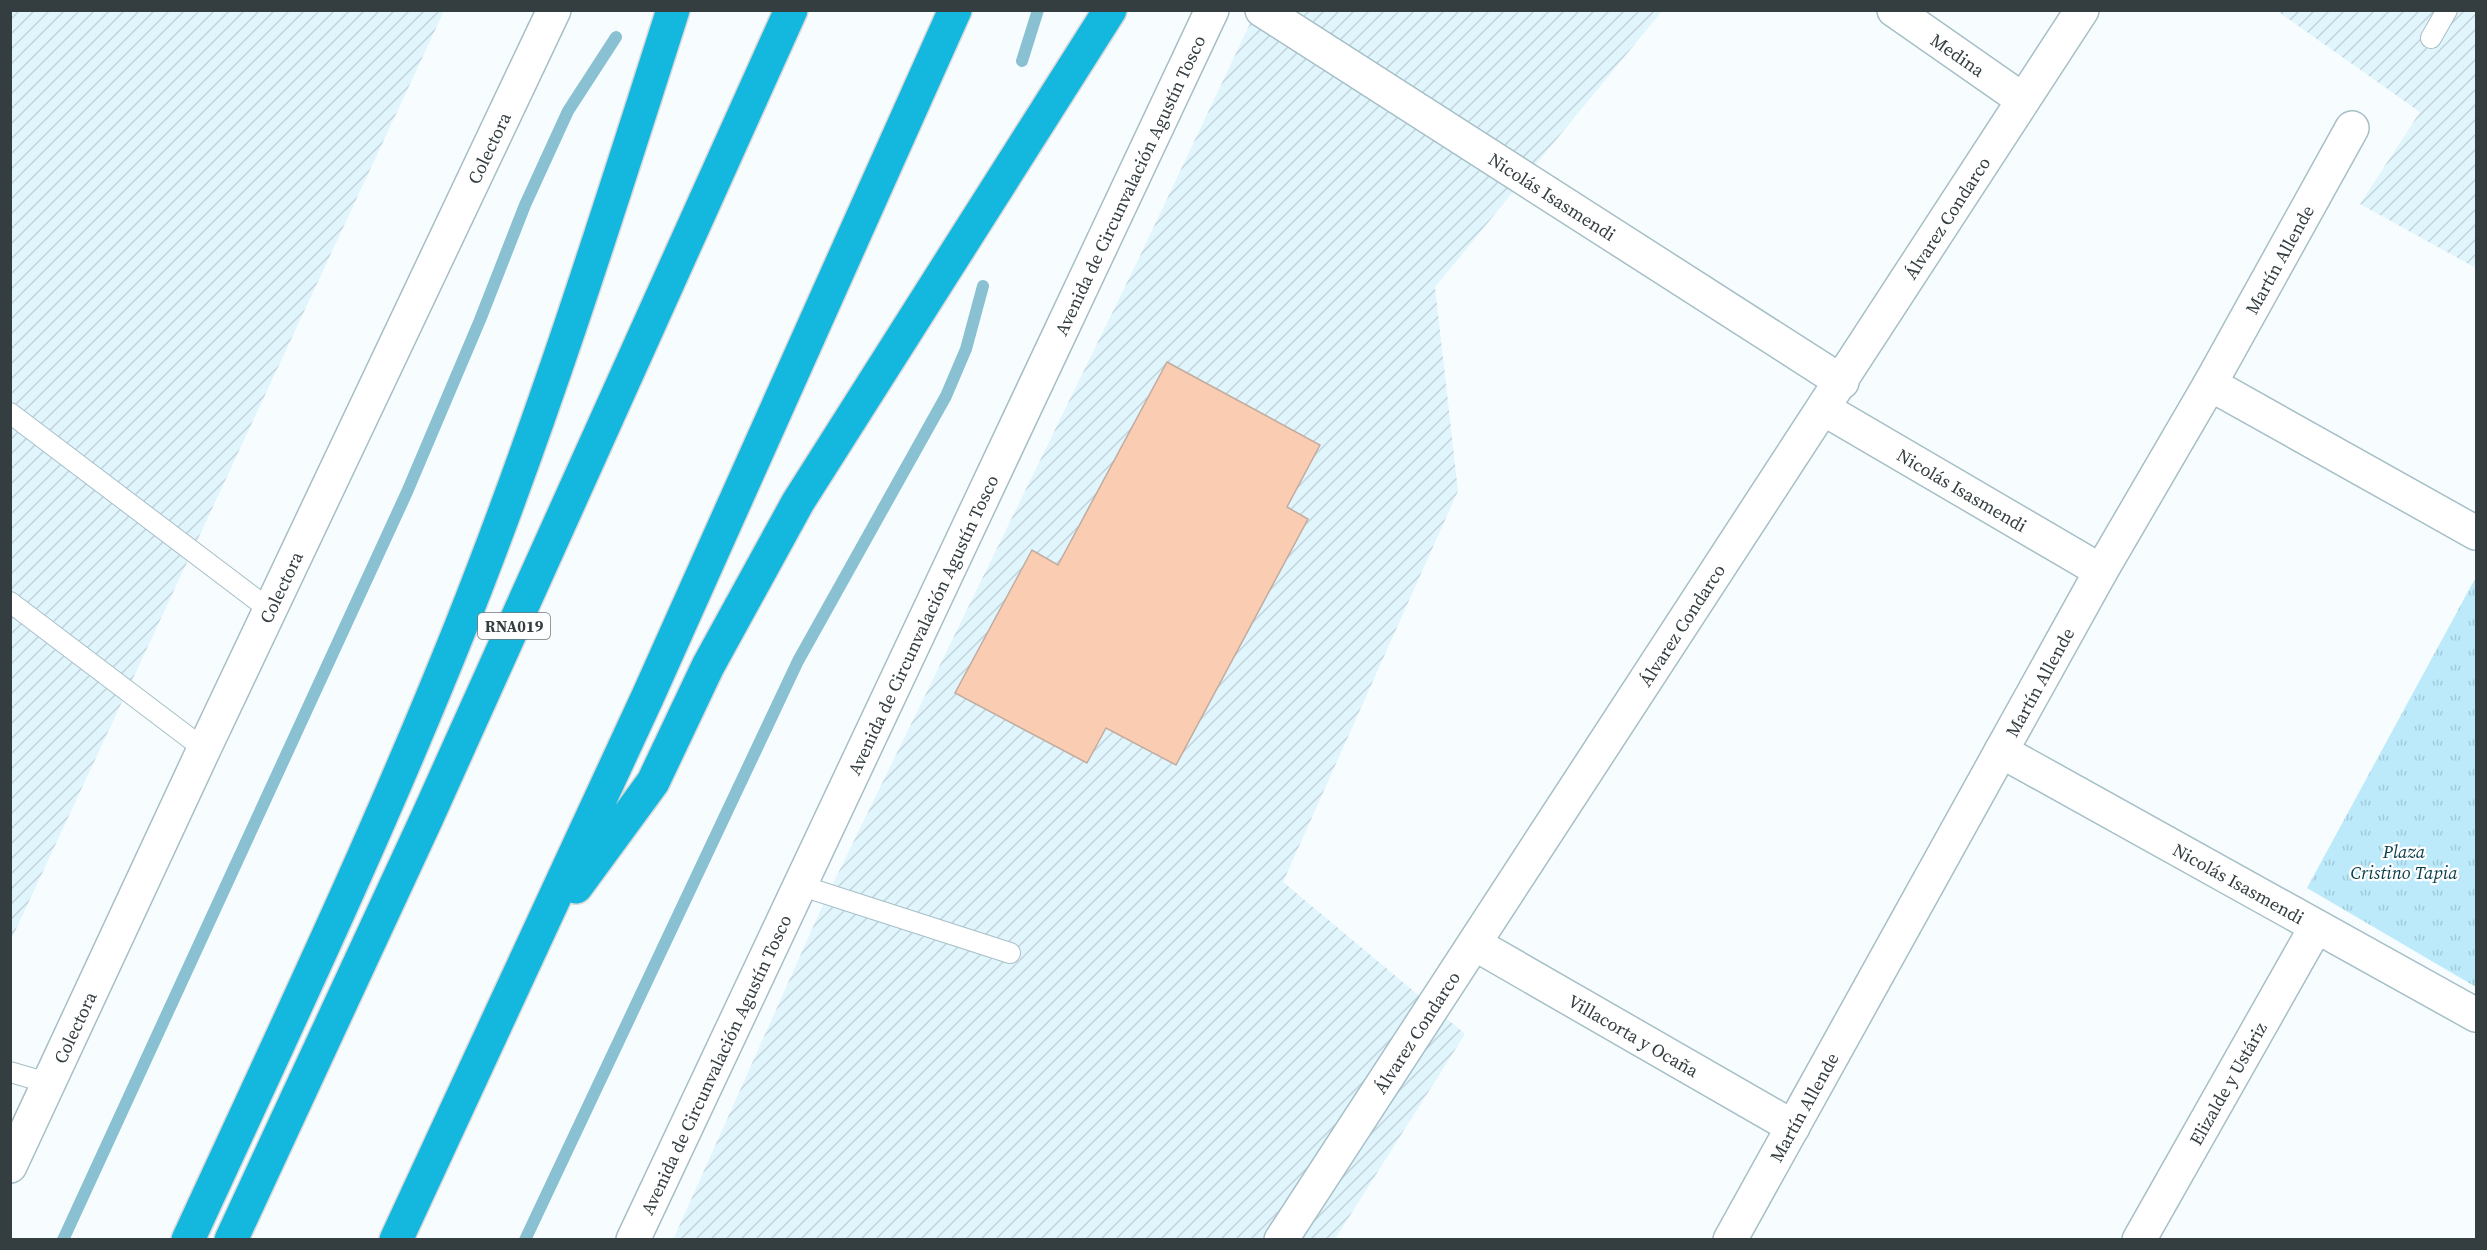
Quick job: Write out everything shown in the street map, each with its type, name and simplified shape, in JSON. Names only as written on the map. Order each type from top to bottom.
[{"type":"highway","points":[[188,1239],[325,945],[462,623],[544,398],[672,10]]},
{"type":"highway","name":"RNA019","points":[[231,1239],[426,820],[791,10]]},
{"type":"highway","points":[[396,1239],[534,945],[878,187],[955,10]]},
{"type":"highway","points":[[534,945],[653,782],[708,666],[798,502],[1110,10]]},
{"type":"street","name":"Colectora","points":[[10,1166],[204,749],[554,10]]},
{"type":"street","name":"Avenida de Circunvalación Agustín Tosco","points":[[633,1239],[1212,10]]},
{"type":"street","name":"Nicolás Isasmendi","points":[[1262,10],[1842,382]]},
{"type":"street","name":"Medina","points":[[1894,10],[2023,100]]},
{"type":"street","name":"Álvarez Condarco","points":[[1281,1239],[1842,382],[2082,10]]},
{"type":"street","name":"Martín Allende","points":[[1730,1239],[2101,571],[2210,384],[2352,128]]},
{"type":"street","points":[[2210,384],[2476,533]]},
{"type":"street","name":"Nicolás Isasmendi","points":[[1824,409],[2101,571]]},
{"type":"street","name":"Nicolás Isasmendi","points":[[2001,751],[2476,1015]]},
{"type":"street","name":"Elizalde y Ustáriz","points":[[2139,1239],[2316,927]]},
{"type":"street","name":"Villacorta y Ocaña","points":[[1475,944],[1793,1126]]},
{"type":"lane","points":[[2431,38],[2447,10]]},
{"type":"lane","points":[[10,413],[270,610]]},
{"type":"lane","points":[[10,602],[204,749]]},
{"type":"lane","points":[[799,885],[1010,953]]},
{"type":"lane","points":[[10,1072],[48,1083]]},
{"type":"shaded area","points":[[11,11],[444,11],[11,940]]},
{"type":"shaded area","points":[[1256,11],[1662,11],[1435,287],[1458,491],[1283,882],[1465,1034],[1335,1239],[673,1240],[826,898],[1139,258]]},
{"type":"shaded area","points":[[2277,11],[2476,11],[2476,268],[2360,204],[2420,112]]},
{"type":"green space","name":"Plaza Cristino Tapia","points":[[2476,577],[2476,987],[2307,888]]},
{"type":"building","points":[[1167,362],[1320,445],[1287,507],[1308,519],[1176,765],[1106,728],[1087,763],[955,693],[1032,550],[1058,565]]},
{"type":"waterway","points":[[1022,61],[1038,10]]},
{"type":"waterway","points":[[63,1240],[407,492],[480,320],[525,205],[568,111],[616,37]]},
{"type":"waterway","points":[[525,1240],[798,661],[946,396],[966,349],[983,286]]}]
